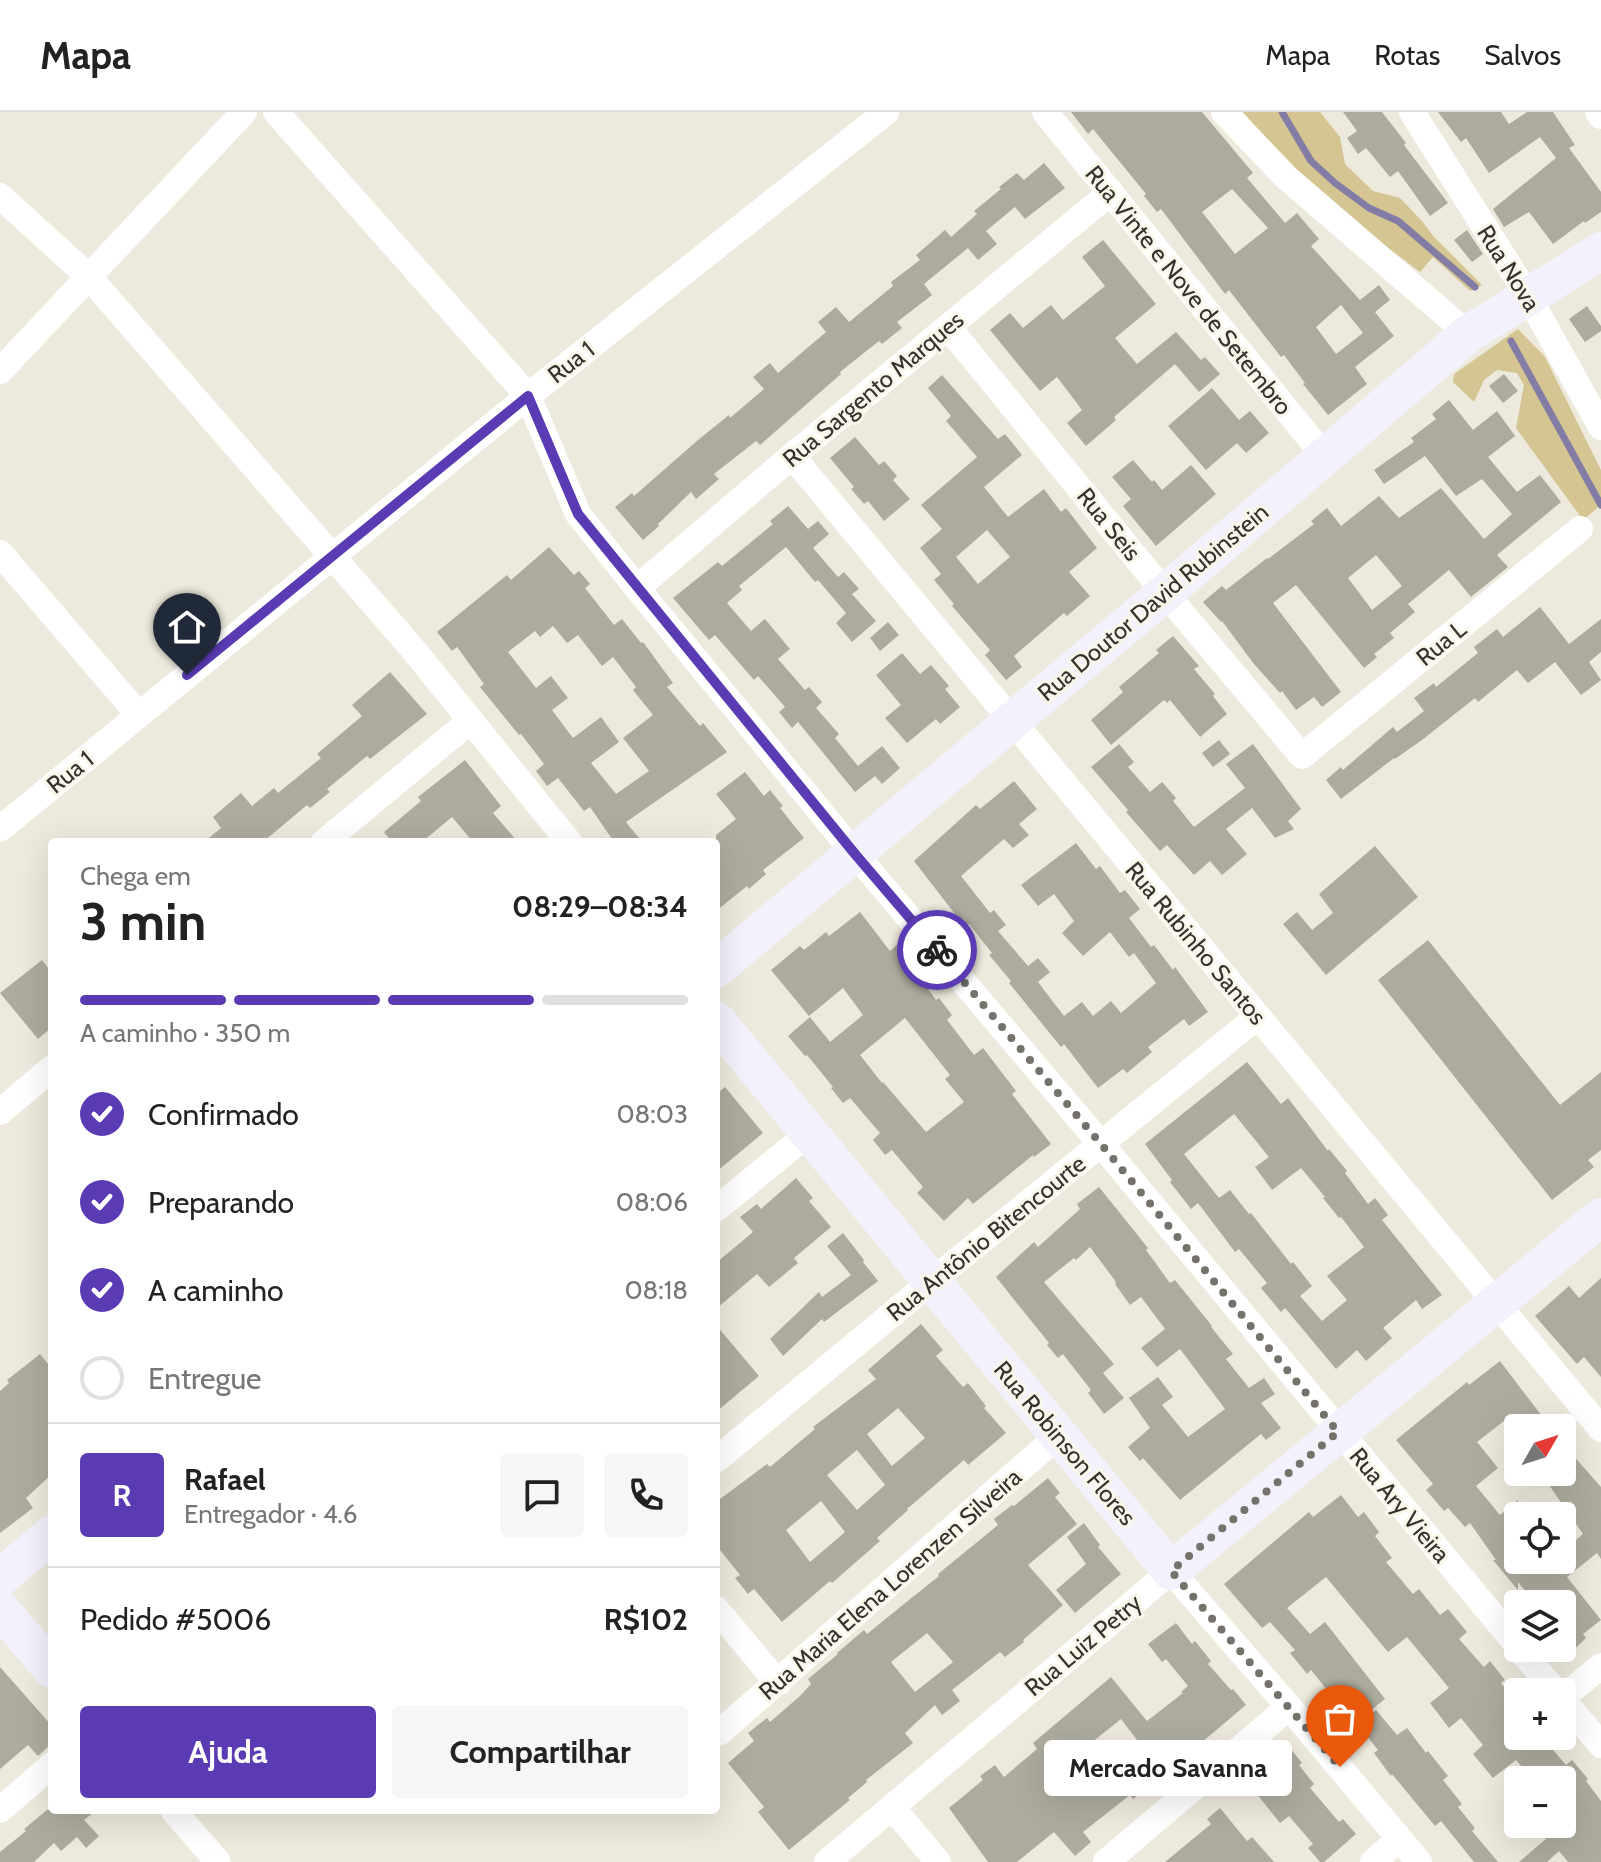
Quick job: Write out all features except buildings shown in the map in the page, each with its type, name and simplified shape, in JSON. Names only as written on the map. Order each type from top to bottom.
[{"type":"street","points":[[0,371],[244,112]]},
{"type":"street","name":"Rua Ary Vieira","points":[[276,112],[528,396],[578,514],[637,588],[855,854],[1101,1144],[1504,1629]]},
{"type":"street","name":"Rua 1","points":[[0,829],[528,396],[886,112]]},
{"type":"street","points":[[1224,112],[1286,177],[1468,334]]},
{"type":"street","name":"Rua Nova","points":[[1412,112],[1528,296],[1601,427]]},
{"type":"street","name":"Rua Vinte e Nove de Setembro","points":[[1049,117],[1325,457]]},
{"type":"street","name":"Rua Sargento Marques","points":[[637,588],[1111,192]]},
{"type":"street","points":[[0,196],[89,277],[412,648],[566,838]]},
{"type":"street","name":"Rua Doutor David Rubinstein","points":[[720,966],[1468,334],[1601,251]]},
{"type":"street","name":"Rua Seis","points":[[948,327],[1302,756]]},
{"type":"street","name":"Rua Rubinho Santos","points":[[792,456],[1601,1429]]},
{"type":"street","name":"Rua L","points":[[1302,756],[1580,529]]},
{"type":"street","points":[[0,553],[139,715]]},
{"type":"street","points":[[329,838],[470,721]]},
{"type":"street","name":"Rua Antônio Bitencourte","points":[[720,1457],[1257,1017]]},
{"type":"street","name":"Rua Robinson Flores","points":[[720,1025],[1058,1436],[1419,1862]]},
{"type":"street","points":[[0,1112],[48,1071]]},
{"type":"street","points":[[720,1206],[808,1134]]},
{"type":"street","name":"Rua Luiz Petry","points":[[827,1862],[1171,1571],[1601,1217]]},
{"type":"street","name":"Rua Maria Elena Lorenzen Silveira","points":[[720,1732],[1058,1436]]},
{"type":"street","points":[[0,1578],[48,1537]]},
{"type":"street","points":[[0,1609],[48,1664]]},
{"type":"street","points":[[720,1614],[778,1683]]},
{"type":"street","name":"Rua Ary Vieira","points":[[1531,1662],[1544,1678]]},
{"type":"street","points":[[1576,1687],[1601,1666]]},
{"type":"street","points":[[1106,1862],[1289,1707]]},
{"type":"street","points":[[1576,1715],[1601,1745]]},
{"type":"street","points":[[0,1810],[48,1768]]},
{"type":"street","points":[[892,1807],[938,1862]]},
{"type":"street","points":[[176,1814],[218,1862]]},
{"type":"street","points":[[1373,1862],[1399,1839]]},
{"type":"shaded area","points":[[1243,112],[1320,112],[1340,137],[1345,164],[1373,191],[1400,198],[1482,285],[1470,291],[1433,257],[1420,272],[1305,185]]},
{"type":"shaded area","points":[[1518,329],[1545,357],[1601,470],[1601,505],[1583,520],[1516,428],[1524,385],[1517,373],[1497,370],[1484,380],[1474,402],[1453,382],[1454,374]]},
{"type":"waterway","points":[[1282,112],[1311,161],[1335,183],[1369,208],[1398,221],[1475,287]]},
{"type":"waterway","points":[[1511,341],[1601,505]]},
{"type":"way so far","points":[[937,950],[1338,1432],[1171,1571],[1340,1767]]},
{"type":"place","name":"Mercado Savanna","points":[[1340,1767]]},
{"type":"route","points":[[187,675],[528,396],[578,514],[937,950]]}]
